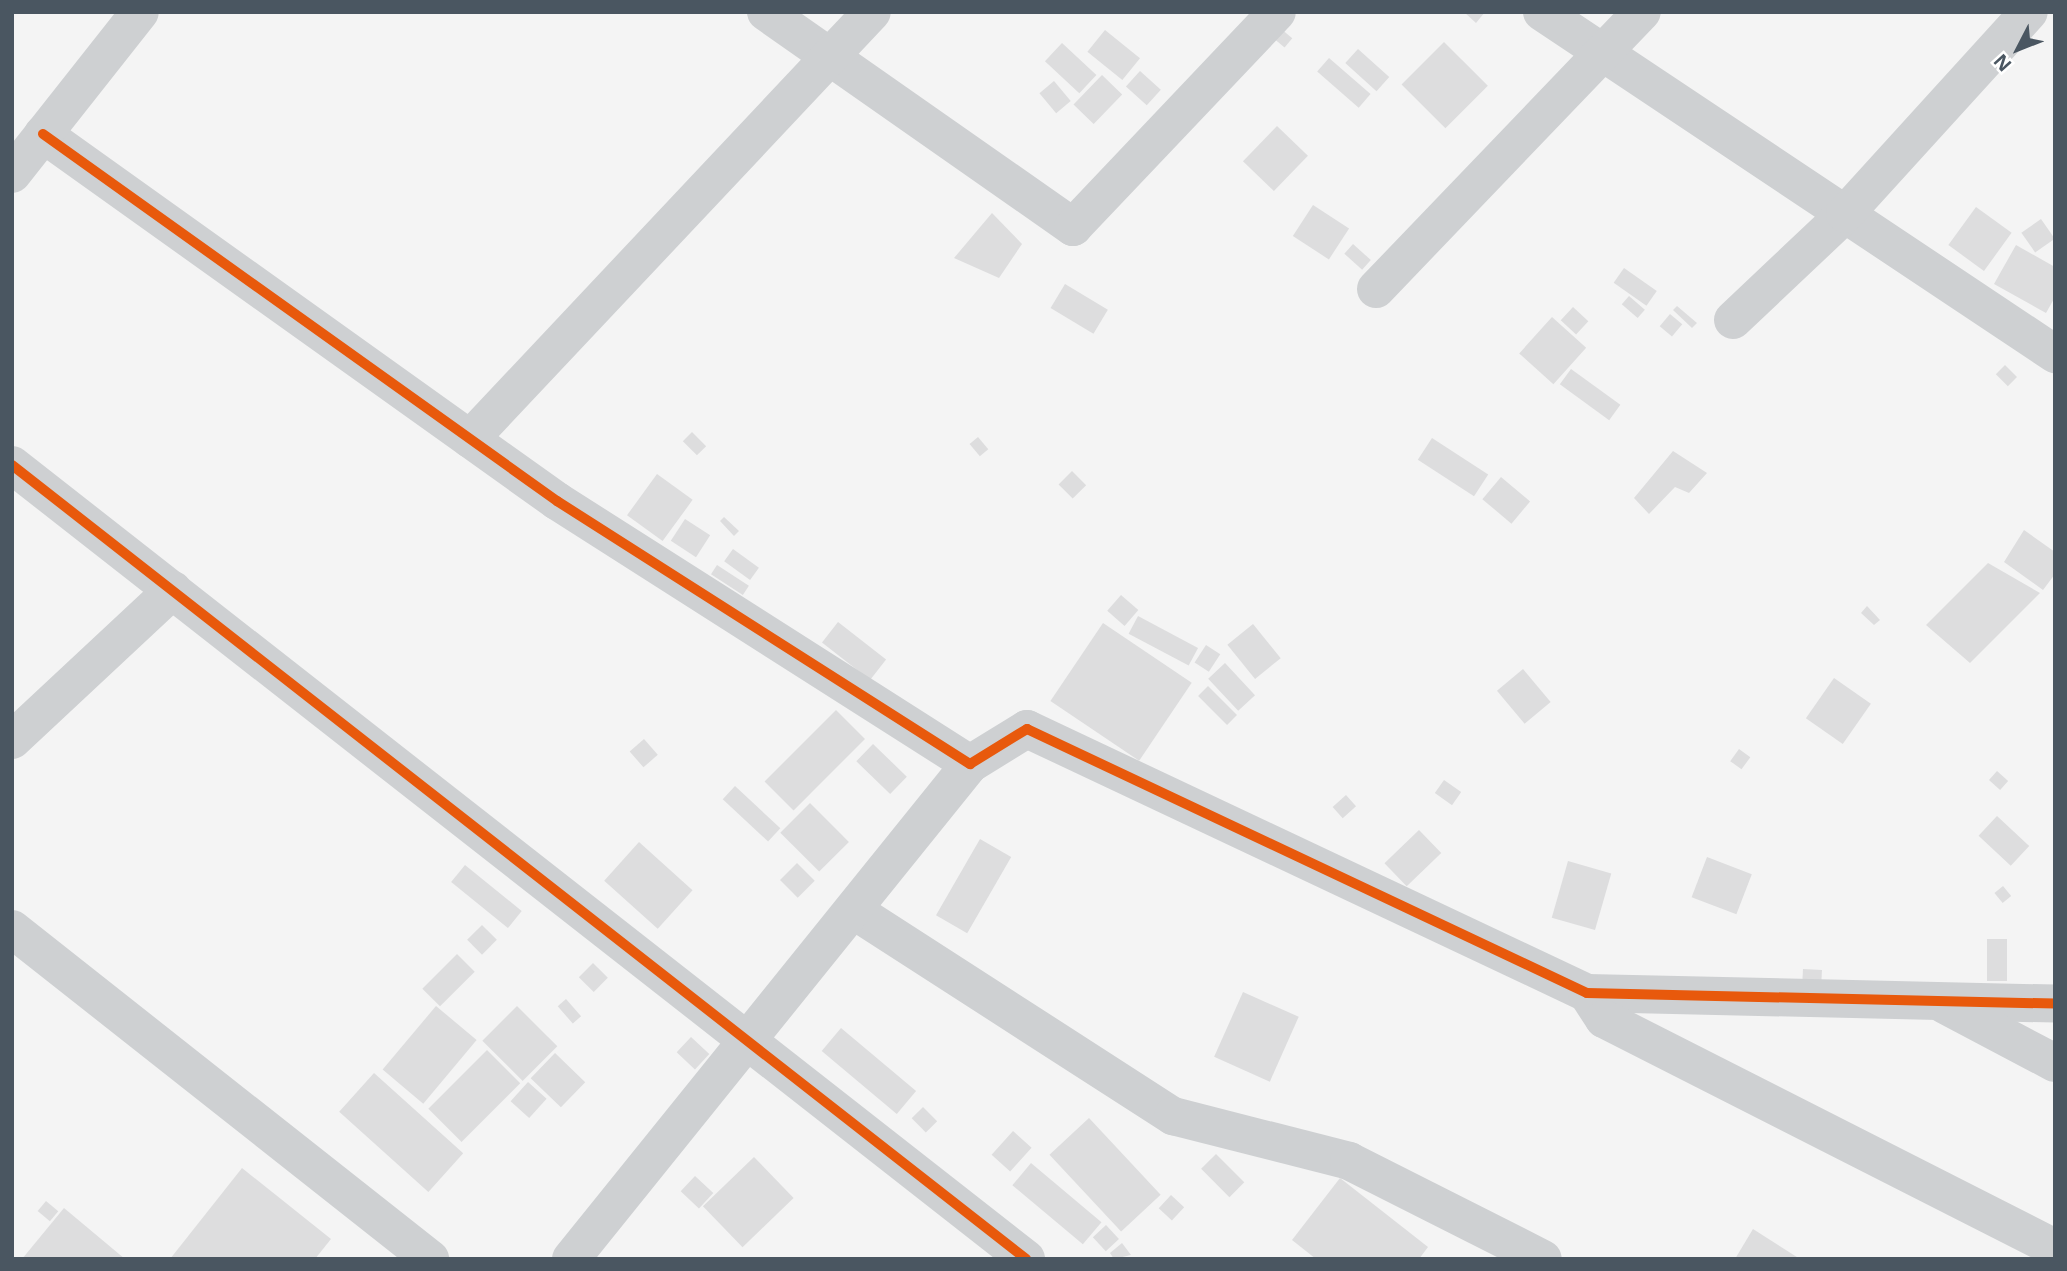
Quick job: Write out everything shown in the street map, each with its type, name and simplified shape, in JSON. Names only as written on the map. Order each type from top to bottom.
[{"type":"street","points":[[12,174],[140,12]]},
{"type":"street","points":[[766,12],[1073,227],[1277,12]]},
{"type":"street","points":[[470,439],[872,12]]},
{"type":"street","points":[[1542,12],[2055,354]]},
{"type":"street","points":[[1376,289],[1642,12]]},
{"type":"street","points":[[1733,320],[1845,214],[2029,12]]},
{"type":"street","points":[[43,134],[557,501],[970,764]]},
{"type":"street","points":[[12,465],[1026,1259]]},
{"type":"street","points":[[12,740],[173,590]]},
{"type":"street","points":[[571,1259],[970,764],[1027,729],[1587,993],[2055,1004]]},
{"type":"street","points":[[853,910],[1173,1116],[1349,1161],[1543,1259]]},
{"type":"street","points":[[12,929],[430,1259]]},
{"type":"street","points":[[1587,993],[1604,1019],[2055,1248]]},
{"type":"street","points":[[1936,1001],[2055,1063]]},
{"type":"building","points":[[1464,12],[1485,12],[1476,23]]},
{"type":"building","points":[[1280,28],[1292,38],[1285,47],[1272,37]]},
{"type":"building","points":[[1105,30],[1140,58],[1122,80],[1087,52]]},
{"type":"building","points":[[1444,42],[1488,86],[1445,128],[1402,84]]},
{"type":"building","points":[[1062,43],[1096,75],[1079,93],[1045,61]]},
{"type":"building","points":[[1358,49],[1389,77],[1376,91],[1345,63]]},
{"type":"building","points":[[1329,58],[1371,94],[1359,108],[1317,72]]},
{"type":"building","points":[[1140,71],[1161,90],[1147,105],[1126,87]]},
{"type":"building","points":[[1102,75],[1122,94],[1094,124],[1074,104]]},
{"type":"building","points":[[1054,81],[1071,101],[1056,113],[1039,93]]},
{"type":"building","points":[[1277,126],[1308,156],[1274,191],[1243,161]]},
{"type":"building","points":[[1313,205],[1349,228],[1329,259],[1293,236]]},
{"type":"building","points":[[1976,207],[2012,233],[1984,271],[1948,245]]},
{"type":"building","points":[[992,213],[1022,244],[999,278],[954,258]]},
{"type":"building","points":[[2041,219],[2055,239],[2035,252],[2021,233]]},
{"type":"building","points":[[1353,244],[1371,260],[1362,270],[1344,254]]},
{"type":"building","points":[[2016,245],[2055,267],[2055,297],[2046,313],[1994,284]]},
{"type":"building","points":[[1624,268],[1657,291],[1646,306],[1614,283]]},
{"type":"building","points":[[1065,284],[1108,310],[1093,334],[1051,308]]},
{"type":"building","points":[[1629,296],[1645,310],[1638,318],[1622,304]]},
{"type":"building","points":[[1677,306],[1697,323],[1692,328],[1673,310]]},
{"type":"building","points":[[1573,307],[1588,321],[1576,334],[1561,320]]},
{"type":"building","points":[[1670,314],[1682,324],[1672,337],[1660,326]]},
{"type":"building","points":[[1552,317],[1586,348],[1553,384],[1519,353]]},
{"type":"building","points":[[2005,365],[2017,377],[2008,386],[1996,374]]},
{"type":"building","points":[[1571,369],[1620,405],[1609,420],[1560,384]]},
{"type":"building","points":[[692,432],[706,446],[697,455],[683,441]]},
{"type":"building","points":[[978,437],[988,449],[980,456],[970,444]]},
{"type":"building","points":[[1432,438],[1488,474],[1474,496],[1418,460]]},
{"type":"building","points":[[1673,451],[1707,473],[1689,493],[1675,487],[1649,514],[1634,498]]},
{"type":"building","points":[[1072,471],[1086,485],[1073,499],[1059,484]]},
{"type":"building","points":[[657,474],[693,500],[663,541],[627,515]]},
{"type":"building","points":[[1501,477],[1530,501],[1511,524],[1482,499]]},
{"type":"building","points":[[724,517],[739,531],[734,536],[720,521]]},
{"type":"building","points":[[685,519],[710,535],[696,557],[671,541]]},
{"type":"building","points":[[2024,530],[2055,552],[2055,574],[2043,590],[2004,562]]},
{"type":"building","points":[[733,549],[759,568],[750,580],[724,561]]},
{"type":"building","points":[[1988,563],[2040,593],[1970,663],[1926,625]]},
{"type":"building","points":[[717,565],[749,586],[743,595],[711,574]]},
{"type":"building","points":[[1121,595],[1138,610],[1125,626],[1107,611]]},
{"type":"building","points":[[1867,606],[1880,620],[1874,625],[1861,613]]},
{"type":"building","points":[[1138,616],[1198,648],[1189,666],[1129,634]]},
{"type":"building","points":[[838,622],[886,660],[870,680],[822,642]]},
{"type":"building","points":[[1103,623],[1192,683],[1139,761],[1050,701]]},
{"type":"building","points":[[1253,624],[1281,658],[1255,679],[1227,645]]},
{"type":"building","points":[[1206,645],[1220,654],[1209,672],[1195,663]]},
{"type":"building","points":[[1225,663],[1255,695],[1238,711],[1208,679]]},
{"type":"building","points":[[1523,669],[1551,702],[1525,724],[1497,691]]},
{"type":"building","points":[[1834,678],[1871,704],[1843,744],[1806,718]]},
{"type":"building","points":[[1208,686],[1237,715],[1227,725],[1198,696]]},
{"type":"building","points":[[836,710],[865,739],[794,810],[765,781]]},
{"type":"building","points":[[644,739],[658,755],[643,767],[630,751]]},
{"type":"building","points":[[873,744],[907,777],[890,794],[856,761]]},
{"type":"building","points":[[1739,749],[1750,757],[1742,769],[1730,761]]},
{"type":"building","points":[[1997,771],[2008,781],[2000,790],[1989,780]]},
{"type":"building","points":[[1444,780],[1461,792],[1452,805],[1435,793]]},
{"type":"building","points":[[735,786],[780,828],[768,841],[723,799]]},
{"type":"building","points":[[1346,795],[1356,806],[1343,818],[1333,807]]},
{"type":"building","points":[[810,803],[849,842],[819,872],[780,833]]},
{"type":"building","points":[[1997,816],[2029,846],[2011,866],[1979,836]]},
{"type":"building","points":[[1419,830],[1441,853],[1407,886],[1384,863]]},
{"type":"building","points":[[980,839],[1011,857],[967,933],[936,915]]},
{"type":"building","points":[[639,842],[693,890],[658,929],[604,881]]},
{"type":"building","points":[[1707,857],[1752,874],[1736,914],[1692,897]]},
{"type":"building","points":[[1568,861],[1611,873],[1595,930],[1552,918]]},
{"type":"building","points":[[797,863],[815,881],[798,898],[780,880]]},
{"type":"building","points":[[465,865],[522,911],[508,928],[451,882]]},
{"type":"building","points":[[2003,886],[2011,896],[2003,903],[1994,893]]},
{"type":"building","points":[[482,925],[497,940],[482,955],[467,940]]},
{"type":"building","points":[[1987,939],[2007,939],[2007,981],[1987,981]]},
{"type":"building","points":[[457,954],[475,972],[440,1006],[422,989]]},
{"type":"building","points":[[593,963],[608,978],[594,992],[579,977]]},
{"type":"building","points":[[1803,969],[1822,970],[1821,984],[1802,983]]},
{"type":"building","points":[[1243,992],[1299,1017],[1270,1082],[1214,1057]]},
{"type":"building","points":[[566,999],[581,1016],[573,1024],[558,1006]]},
{"type":"building","points":[[436,1006],[477,1040],[423,1104],[383,1070]]},
{"type":"building","points":[[517,1006],[557,1046],[523,1081],[482,1041]]},
{"type":"building","points":[[841,1028],[916,1091],[897,1114],[822,1051]]},
{"type":"building","points":[[691,1037],[709,1054],[695,1069],[677,1052]]},
{"type":"building","points":[[487,1050],[520,1083],[462,1142],[428,1109]]},
{"type":"building","points":[[555,1053],[585,1082],[561,1107],[531,1078]]},
{"type":"building","points":[[374,1073],[463,1153],[428,1192],[339,1112]]},
{"type":"building","points":[[528,1082],[547,1099],[529,1118],[511,1101]]},
{"type":"building","points":[[923,1107],[937,1121],[926,1132],[912,1118]]},
{"type":"building","points":[[1089,1118],[1161,1195],[1121,1232],[1050,1155]]},
{"type":"building","points":[[1013,1131],[1032,1148],[1010,1172],[992,1155]]},
{"type":"building","points":[[1216,1154],[1244,1182],[1229,1197],[1201,1169]]},
{"type":"building","points":[[754,1157],[794,1198],[743,1247],[703,1206]]},
{"type":"building","points":[[1031,1163],[1101,1222],[1083,1244],[1012,1185]]},
{"type":"building","points":[[242,1168],[331,1239],[315,1259],[170,1259]]},
{"type":"building","points":[[695,1176],[713,1193],[699,1208],[681,1191]]},
{"type":"building","points":[[1340,1178],[1428,1247],[1419,1259],[1316,1259],[1292,1240]]},
{"type":"building","points":[[1171,1195],[1184,1207],[1172,1220],[1159,1208]]},
{"type":"building","points":[[46,1201],[58,1211],[50,1221],[38,1211]]},
{"type":"building","points":[[64,1208],[125,1259],[22,1259]]},
{"type":"building","points":[[1106,1225],[1119,1239],[1106,1251],[1093,1237]]},
{"type":"building","points":[[1753,1229],[1800,1259],[1735,1259]]},
{"type":"building","points":[[1122,1243],[1131,1255],[1114,1259],[1110,1253]]},
{"type":"cycle path","points":[[43,134],[557,501],[970,764],[1027,729],[1587,993],[2055,1004]]},
{"type":"cycle path","points":[[12,465],[1026,1259]]}]
